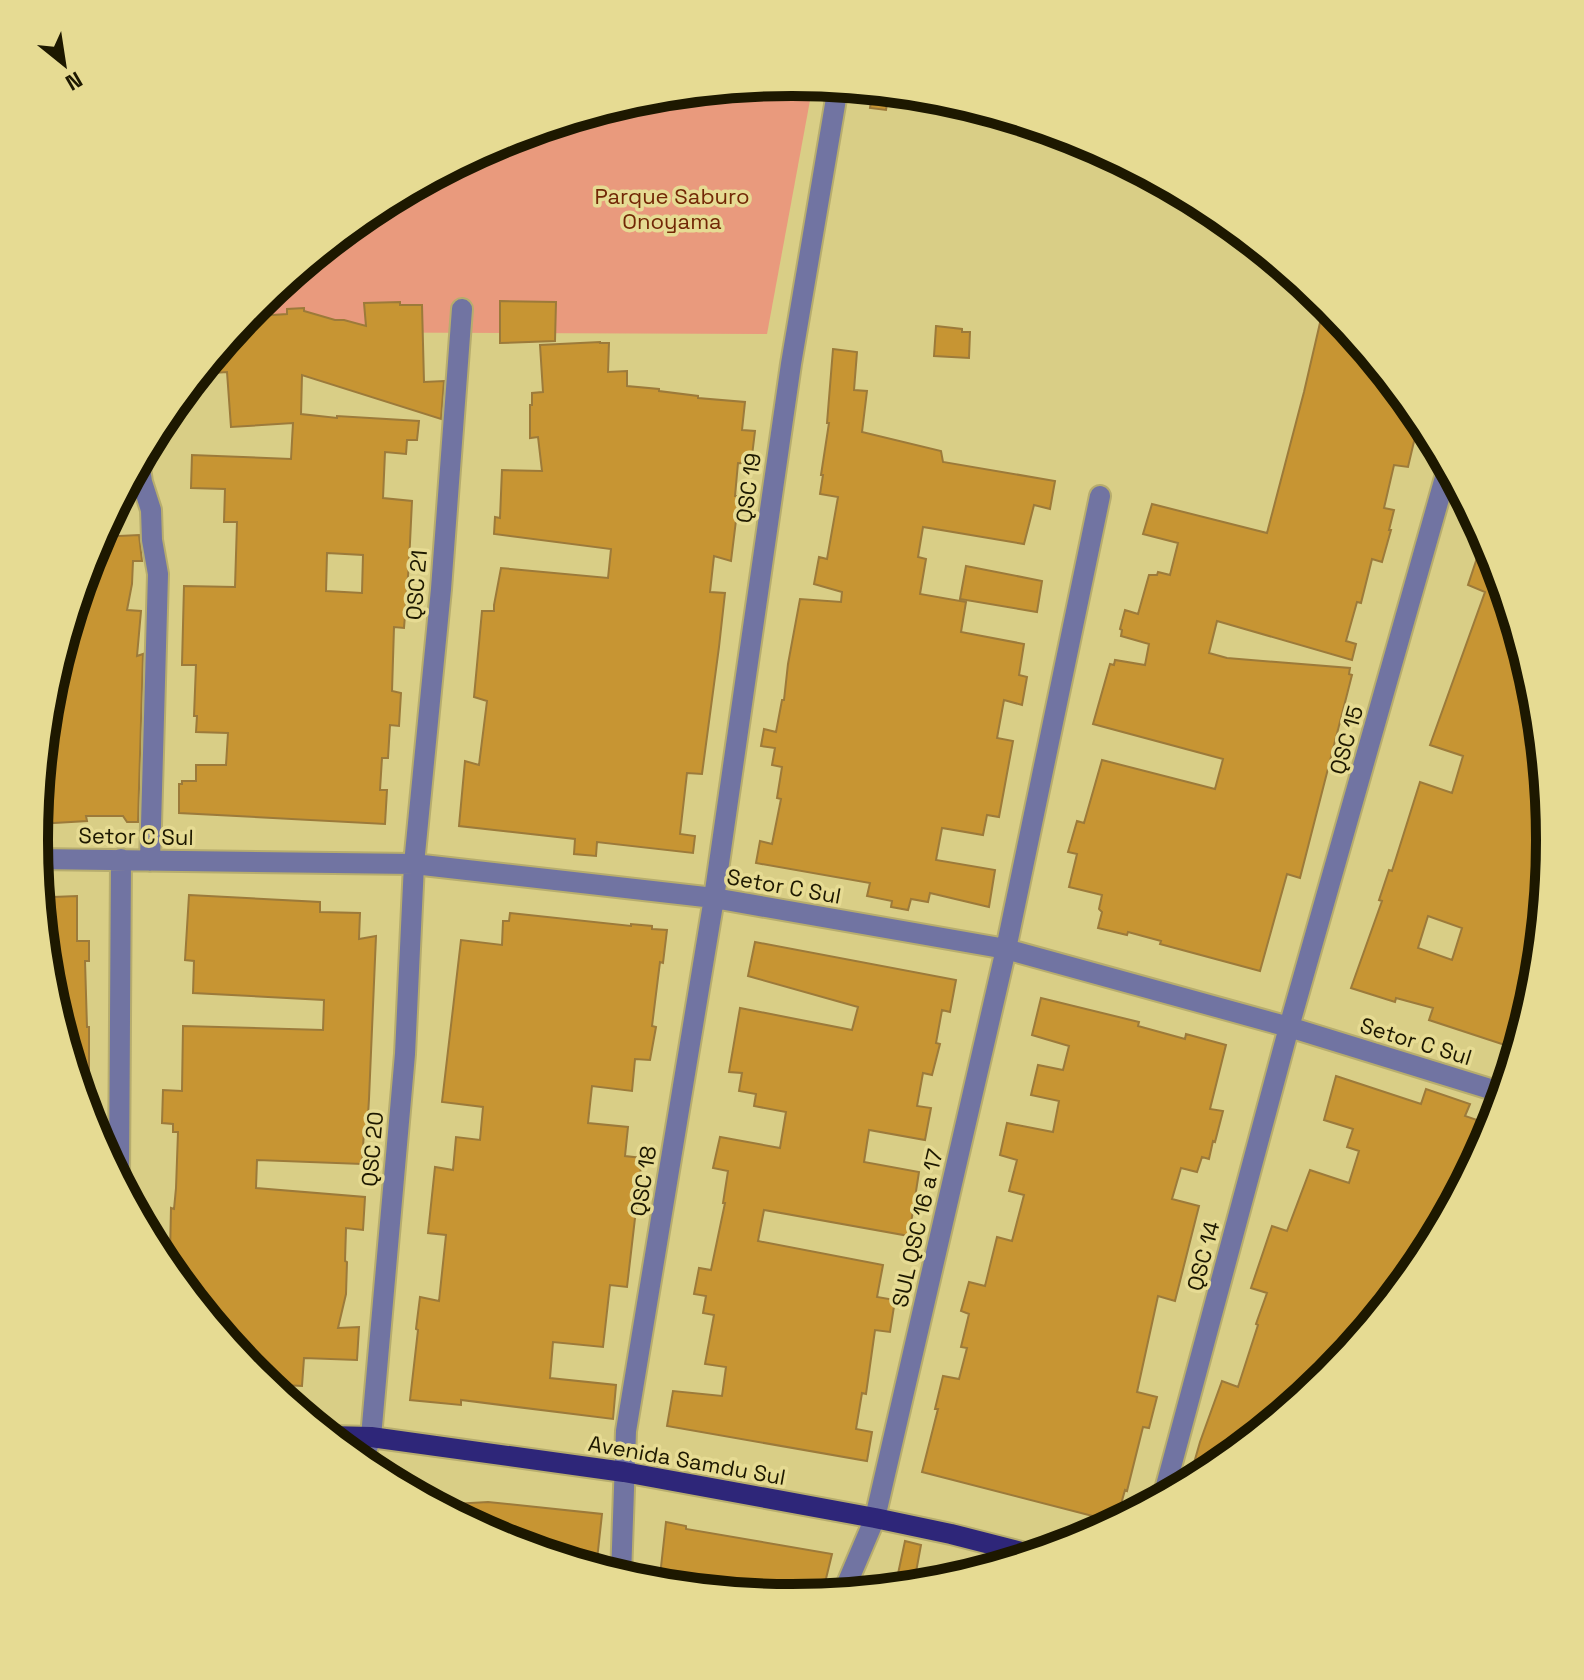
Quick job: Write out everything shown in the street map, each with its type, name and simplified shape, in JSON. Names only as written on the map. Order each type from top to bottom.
[{"type":"main road","name":"Avenida Samdu Sul","points":[[348,1436],[371,1437],[624,1472],[875,1518],[1014,1550]]},
{"type":"street","name":"QSC 19","points":[[714,898],[784,410],[836,98]]},
{"type":"street","name":"QSC 21","points":[[414,864],[441,589],[462,309]]},
{"type":"street","points":[[142,480],[151,510],[158,574],[150,861]]},
{"type":"street","name":"QSC 15","points":[[1289,1027],[1444,482]]},
{"type":"street","name":"SUL QSC 16 a 17","points":[[848,1581],[875,1518],[1006,949],[1100,496]]},
{"type":"street","name":"Setor C Sul","points":[[49,859],[414,864],[714,898],[1006,949],[1289,1027],[1493,1090]]},
{"type":"street","points":[[119,1156],[121,859]]},
{"type":"street","name":"QSC 20","points":[[367,1450],[371,1437],[405,1054],[414,864]]},
{"type":"street","name":"QSC 18","points":[[621,1564],[626,1431],[714,898]]},
{"type":"street","name":"QSC 14","points":[[1167,1482],[1289,1027]]},
{"type":"green space","name":"Parque Saburo Onoyama","points":[[811,97],[767,334],[249,332],[301,281],[379,221],[463,173],[507,153],[553,135],[647,110],[743,98]]},
{"type":"building","points":[[871,101],[887,102],[886,110],[870,108]]},
{"type":"building","points":[[500,301],[556,302],[555,341],[500,343]]},
{"type":"building","points":[[364,303],[422,305],[424,382],[444,381],[441,419],[302,375],[301,414],[419,421],[417,440],[407,440],[406,454],[385,452],[383,498],[412,501],[404,628],[394,627],[392,691],[401,693],[399,726],[390,725],[388,758],[382,758],[380,790],[387,790],[385,824],[179,813],[179,784],[182,781],[196,781],[196,765],[226,765],[228,733],[196,732],[196,665],[182,665],[184,586],[235,587],[237,522],[224,522],[225,489],[191,488],[192,455],[291,459],[293,423],[231,427],[227,372],[213,373],[264,316],[287,314],[287,309],[304,308],[304,311],[335,320],[366,326]],"holes":[[[327,553],[363,555],[362,593],[326,591]]]},
{"type":"building","points":[[1321,317],[1382,387],[1416,435],[1408,467],[1394,465],[1384,508],[1394,510],[1391,530],[1382,562],[1372,559],[1361,603],[1357,602],[1346,641],[1356,644],[1352,660],[1217,621],[1209,653],[1227,658],[1350,668],[1349,674],[1352,675],[1300,878],[1287,874],[1260,971],[1160,944],[1161,941],[1128,932],[1127,935],[1098,928],[1102,895],[1069,887],[1077,854],[1068,852],[1077,821],[1084,823],[1102,760],[1215,789],[1223,759],[1093,724],[1110,664],[1114,665],[1115,660],[1145,665],[1149,644],[1121,636],[1125,610],[1138,614],[1149,575],[1157,575],[1158,572],[1170,575],[1178,543],[1143,534],[1152,504],[1267,533]]},
{"type":"building","points":[[936,326],[970,332],[969,358],[934,356]]},
{"type":"building","points":[[609,343],[608,372],[627,371],[627,386],[745,402],[742,430],[755,431],[751,464],[738,463],[735,496],[739,496],[731,561],[714,556],[710,592],[725,593],[719,647],[702,774],[687,773],[680,834],[695,836],[693,853],[597,842],[596,856],[574,854],[575,839],[459,826],[465,761],[479,765],[487,701],[474,697],[482,611],[494,611],[501,568],[608,578],[611,549],[494,534],[495,517],[500,518],[502,470],[542,471],[538,437],[530,438],[532,393],[543,392],[540,345]]},
{"type":"building","points":[[833,349],[857,352],[854,390],[867,391],[862,432],[941,451],[943,462],[1055,481],[1050,509],[1034,505],[1024,544],[923,527],[918,557],[926,559],[920,594],[966,602],[961,632],[1024,644],[1019,675],[1027,677],[1022,705],[1004,700],[997,738],[1013,741],[999,817],[987,815],[983,835],[942,828],[936,860],[995,870],[989,907],[930,893],[928,902],[911,899],[908,910],[891,907],[892,901],[867,896],[870,883],[756,863],[760,841],[772,844],[781,799],[777,798],[782,767],[772,765],[775,748],[761,746],[764,729],[776,732],[800,599],[841,602],[842,592],[814,584],[819,557],[827,559],[838,497],[820,494],[829,423]]},
{"type":"building","points":[[139,535],[142,561],[133,561],[127,610],[141,611],[137,656],[143,654],[138,822],[127,822],[123,816],[86,816],[87,821],[49,823],[54,743],[62,695],[87,601],[114,536]]},
{"type":"building","points":[[1478,555],[1511,647],[1530,743],[1534,791],[1536,840],[1530,937],[1507,1046],[1429,1020],[1433,1008],[1396,998],[1395,1002],[1351,988],[1420,782],[1452,793],[1463,756],[1430,745],[1485,592],[1468,585]],"holes":[[[1428,916],[1462,928],[1452,960],[1418,948]]]},
{"type":"building","points":[[966,566],[1042,581],[1037,612],[960,599]]},
{"type":"building","points":[[189,895],[320,902],[320,912],[360,913],[359,939],[376,936],[369,1099],[362,1164],[257,1160],[256,1188],[365,1197],[363,1230],[346,1228],[346,1294],[338,1328],[359,1327],[357,1360],[304,1358],[302,1386],[286,1385],[266,1366],[202,1293],[170,1248],[178,1132],[173,1132],[173,1124],[162,1123],[163,1090],[182,1091],[183,1026],[323,1030],[324,1000],[193,993],[194,961],[185,960]]},
{"type":"building","points":[[77,896],[77,941],[89,941],[89,961],[85,961],[89,1084],[62,985],[54,937],[53,897]]},
{"type":"building","points":[[510,913],[667,930],[663,963],[660,962],[652,1026],[656,1027],[650,1060],[635,1059],[632,1091],[592,1086],[588,1123],[628,1127],[625,1156],[642,1158],[627,1287],[610,1285],[603,1347],[553,1342],[550,1378],[616,1385],[613,1419],[461,1400],[461,1405],[410,1400],[420,1297],[439,1301],[446,1235],[428,1233],[435,1167],[453,1170],[456,1137],[480,1140],[483,1107],[442,1102],[461,940],[502,945],[503,921],[509,921]]},
{"type":"building","points":[[755,942],[956,980],[950,1012],[942,1010],[936,1043],[940,1044],[932,1075],[923,1073],[917,1106],[931,1108],[925,1140],[869,1130],[864,1162],[919,1172],[909,1236],[764,1210],[758,1241],[883,1265],[877,1297],[895,1300],[890,1332],[875,1330],[866,1394],[862,1393],[856,1429],[872,1432],[867,1461],[667,1426],[673,1391],[722,1396],[726,1367],[705,1364],[714,1315],[703,1313],[706,1296],[694,1294],[699,1268],[711,1270],[725,1203],[728,1171],[713,1168],[720,1137],[780,1148],[786,1112],[754,1106],[756,1094],[739,1091],[742,1073],[729,1072],[740,1008],[852,1030],[858,1007],[748,976]]},
{"type":"building","points":[[1041,998],[1139,1022],[1138,1026],[1185,1039],[1186,1034],[1226,1045],[1210,1109],[1223,1111],[1215,1142],[1209,1159],[1202,1157],[1197,1172],[1181,1168],[1172,1199],[1199,1206],[1175,1301],[1158,1296],[1137,1392],[1157,1397],[1149,1428],[1143,1427],[1120,1507],[1098,1517],[922,1472],[943,1376],[959,1379],[967,1348],[961,1347],[969,1314],[961,1311],[969,1282],[985,1286],[997,1237],[1012,1241],[1024,1195],[1009,1191],[1017,1160],[1000,1155],[1007,1123],[1053,1132],[1059,1101],[1031,1095],[1038,1065],[1063,1070],[1069,1046],[1032,1035]]},
{"type":"building","points":[[1336,1076],[1421,1104],[1426,1089],[1470,1104],[1465,1116],[1480,1121],[1459,1169],[1411,1253],[1351,1331],[1283,1399],[1193,1466],[1222,1381],[1238,1387],[1267,1293],[1251,1288],[1272,1226],[1287,1231],[1310,1170],[1349,1183],[1359,1151],[1347,1147],[1353,1129],[1324,1120]]},
{"type":"building","points":[[488,1502],[602,1514],[597,1558],[553,1545],[457,1504]]},
{"type":"building","points":[[666,1522],[686,1526],[686,1529],[832,1554],[825,1583],[743,1582],[660,1572]]},
{"type":"building","points":[[905,1541],[921,1545],[916,1572],[919,1573],[897,1577]]}]
